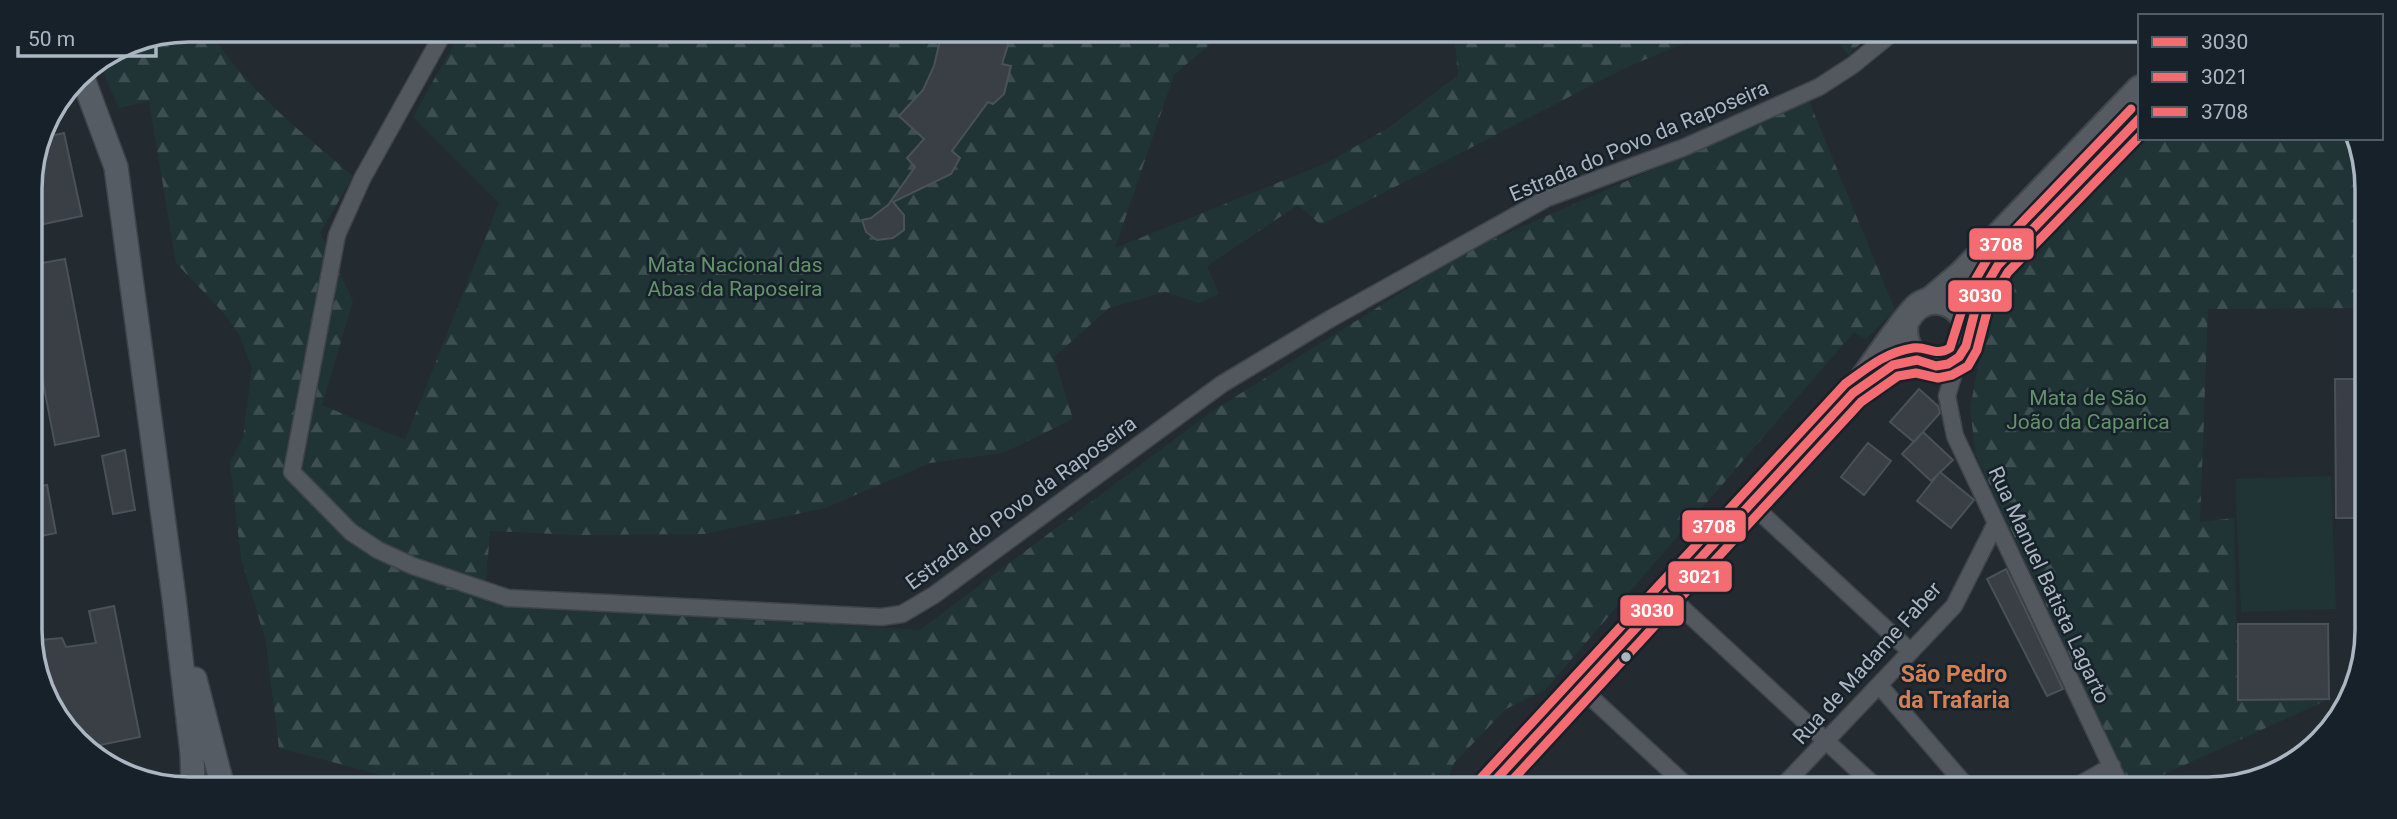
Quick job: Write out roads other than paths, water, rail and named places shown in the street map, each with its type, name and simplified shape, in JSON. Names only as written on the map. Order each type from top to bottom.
[{"type":"main road","points":[[85,85],[116,167],[174,598],[193,777]]},
{"type":"main road","points":[[1498,777],[1853,393],[1919,305],[1930,301],[1962,274],[2138,91]]},
{"type":"main road","points":[[1853,393],[1893,365],[1920,362],[1936,366],[1964,345],[1979,299],[1998,265],[2138,120]]},
{"type":"main road","points":[[1930,301],[1952,305],[1961,312],[1964,345]]},
{"type":"main road","points":[[1905,322],[1904,343],[1920,362]]},
{"type":"main road","points":[[174,598],[220,777]]},
{"type":"street","name":"Estrada do Povo da Raposeira","points":[[438,42],[362,179],[337,235],[292,472],[351,532],[378,550],[413,566],[508,598],[881,617],[902,614],[934,595],[1212,391],[1329,319],[1547,198],[1685,147],[1819,87],[1853,65],[1881,42]]},
{"type":"street","points":[[1947,396],[1964,345]]},
{"type":"street","points":[[1920,362],[1947,396]]},
{"type":"street","name":"Rua Manuel Batista Lagarto","points":[[1947,396],[1955,436],[2117,777]]},
{"type":"street","points":[[1750,503],[1910,651]]},
{"type":"street","name":"Rua de Madame Faber","points":[[1791,777],[1954,606],[1996,523]]},
{"type":"street","points":[[1668,595],[1865,777]]},
{"type":"street","points":[[1879,685],[1958,777]]},
{"type":"street","points":[[1582,689],[1677,777]]},
{"type":"street","points":[[2093,777],[2112,766]]},
{"type":"district","name":"São Pedro da Trafaria","points":[[1954,687]]},
{"type":"park label","name":"Mata Nacional das Abas da Raposeira","points":[[735,277]]},
{"type":"park label","name":"Mata de São João da Caparica","points":[[2088,410]]}]
